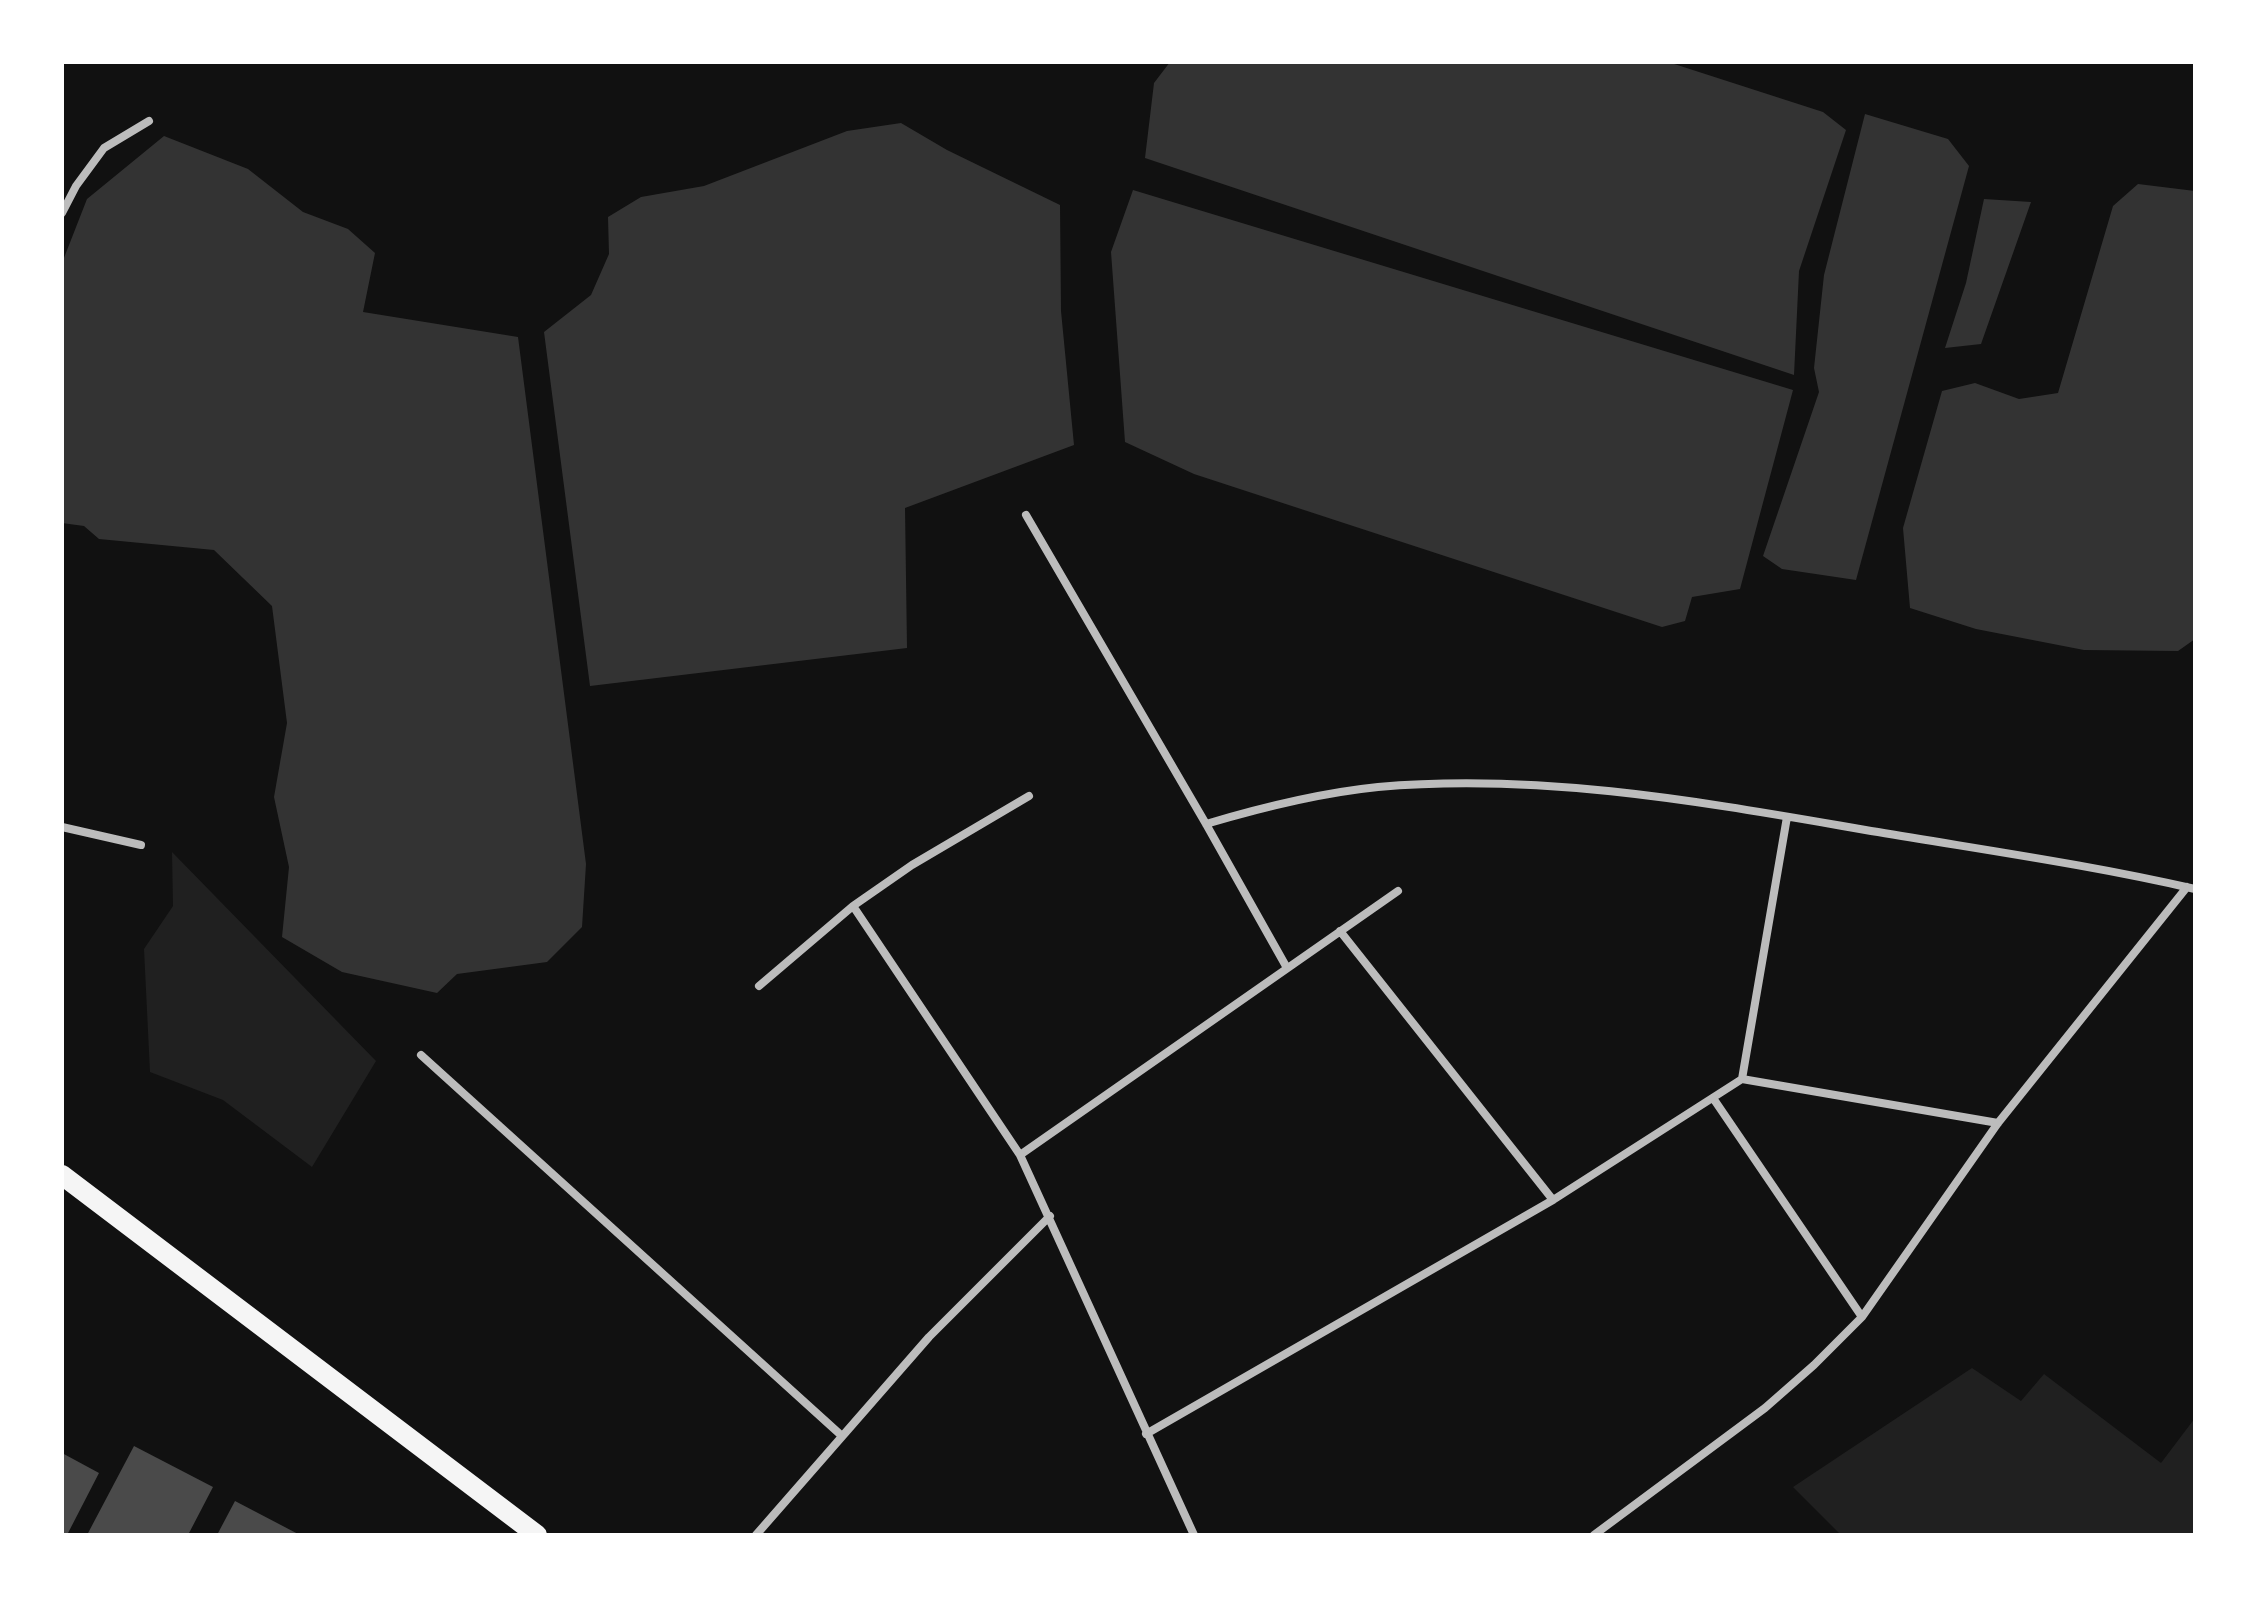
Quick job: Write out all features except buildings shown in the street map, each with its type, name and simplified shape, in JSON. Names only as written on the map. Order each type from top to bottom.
[{"type":"main road","points":[[62,1175],[537,1535]]},
{"type":"street","points":[[62,213],[76,186],[104,148],[149,121]]},
{"type":"street","points":[[1026,515],[1287,968]]},
{"type":"street","points":[[1206,824],[1267,806],[1350,791],[1379,787],[1503,783],[1627,792],[2191,888],[1998,1123],[1862,1317],[1765,1408],[1594,1535]]},
{"type":"street","points":[[759,986],[853,906],[912,865],[1029,796]]},
{"type":"street","points":[[1742,1079],[1787,817]]},
{"type":"street","points":[[62,827],[141,845]]},
{"type":"street","points":[[1020,1155],[1398,891]]},
{"type":"street","points":[[853,906],[1020,1155],[1194,1535]]},
{"type":"street","points":[[1340,931],[1553,1200]]},
{"type":"street","points":[[421,1055],[842,1436]]},
{"type":"street","points":[[1146,1434],[1553,1200],[1742,1079],[1998,1123]]},
{"type":"street","points":[[1713,1098],[1862,1317]]},
{"type":"street","points":[[756,1535],[958,1306],[1050,1216]]},
{"type":"shaded area","points":[[1170,62],[1668,62],[1823,112],[1846,130],[1799,271],[1794,375],[1145,158],[1154,83]]},
{"type":"shaded area","points":[[1865,114],[1948,139],[1969,166],[1856,580],[1782,569],[1763,556],[1819,392],[1814,368],[1824,275]]},
{"type":"shaded area","points":[[901,123],[947,150],[1060,205],[1061,311],[1074,445],[905,508],[907,648],[590,686],[544,332],[591,295],[609,254],[608,217],[641,197],[704,186],[847,131]]},
{"type":"shaded area","points":[[164,136],[248,169],[303,212],[348,229],[375,253],[363,312],[518,337],[586,864],[582,927],[547,962],[457,974],[437,993],[342,972],[282,937],[289,867],[274,797],[287,723],[272,606],[214,550],[99,539],[84,526],[62,523],[62,263],[87,199]]},
{"type":"shaded area","points":[[2138,184],[2195,191],[2195,639],[2178,651],[2084,650],[1976,629],[1910,608],[1903,528],[1942,391],[1975,383],[2019,399],[2058,393],[2113,206]]},
{"type":"shaded area","points":[[1133,190],[1793,390],[1740,589],[1692,597],[1685,621],[1662,627],[1194,474],[1125,442],[1111,252]]},
{"type":"shaded area","points":[[1984,199],[2031,202],[1981,344],[1945,348],[1966,283]]},
{"type":"shaded area","points":[[172,852],[376,1061],[312,1167],[223,1100],[150,1072],[144,949],[173,906]]},
{"type":"shaded area","points":[[1972,1368],[2021,1401],[2044,1374],[2161,1463],[2195,1418],[2195,1535],[1841,1535],[1793,1487]]}]
